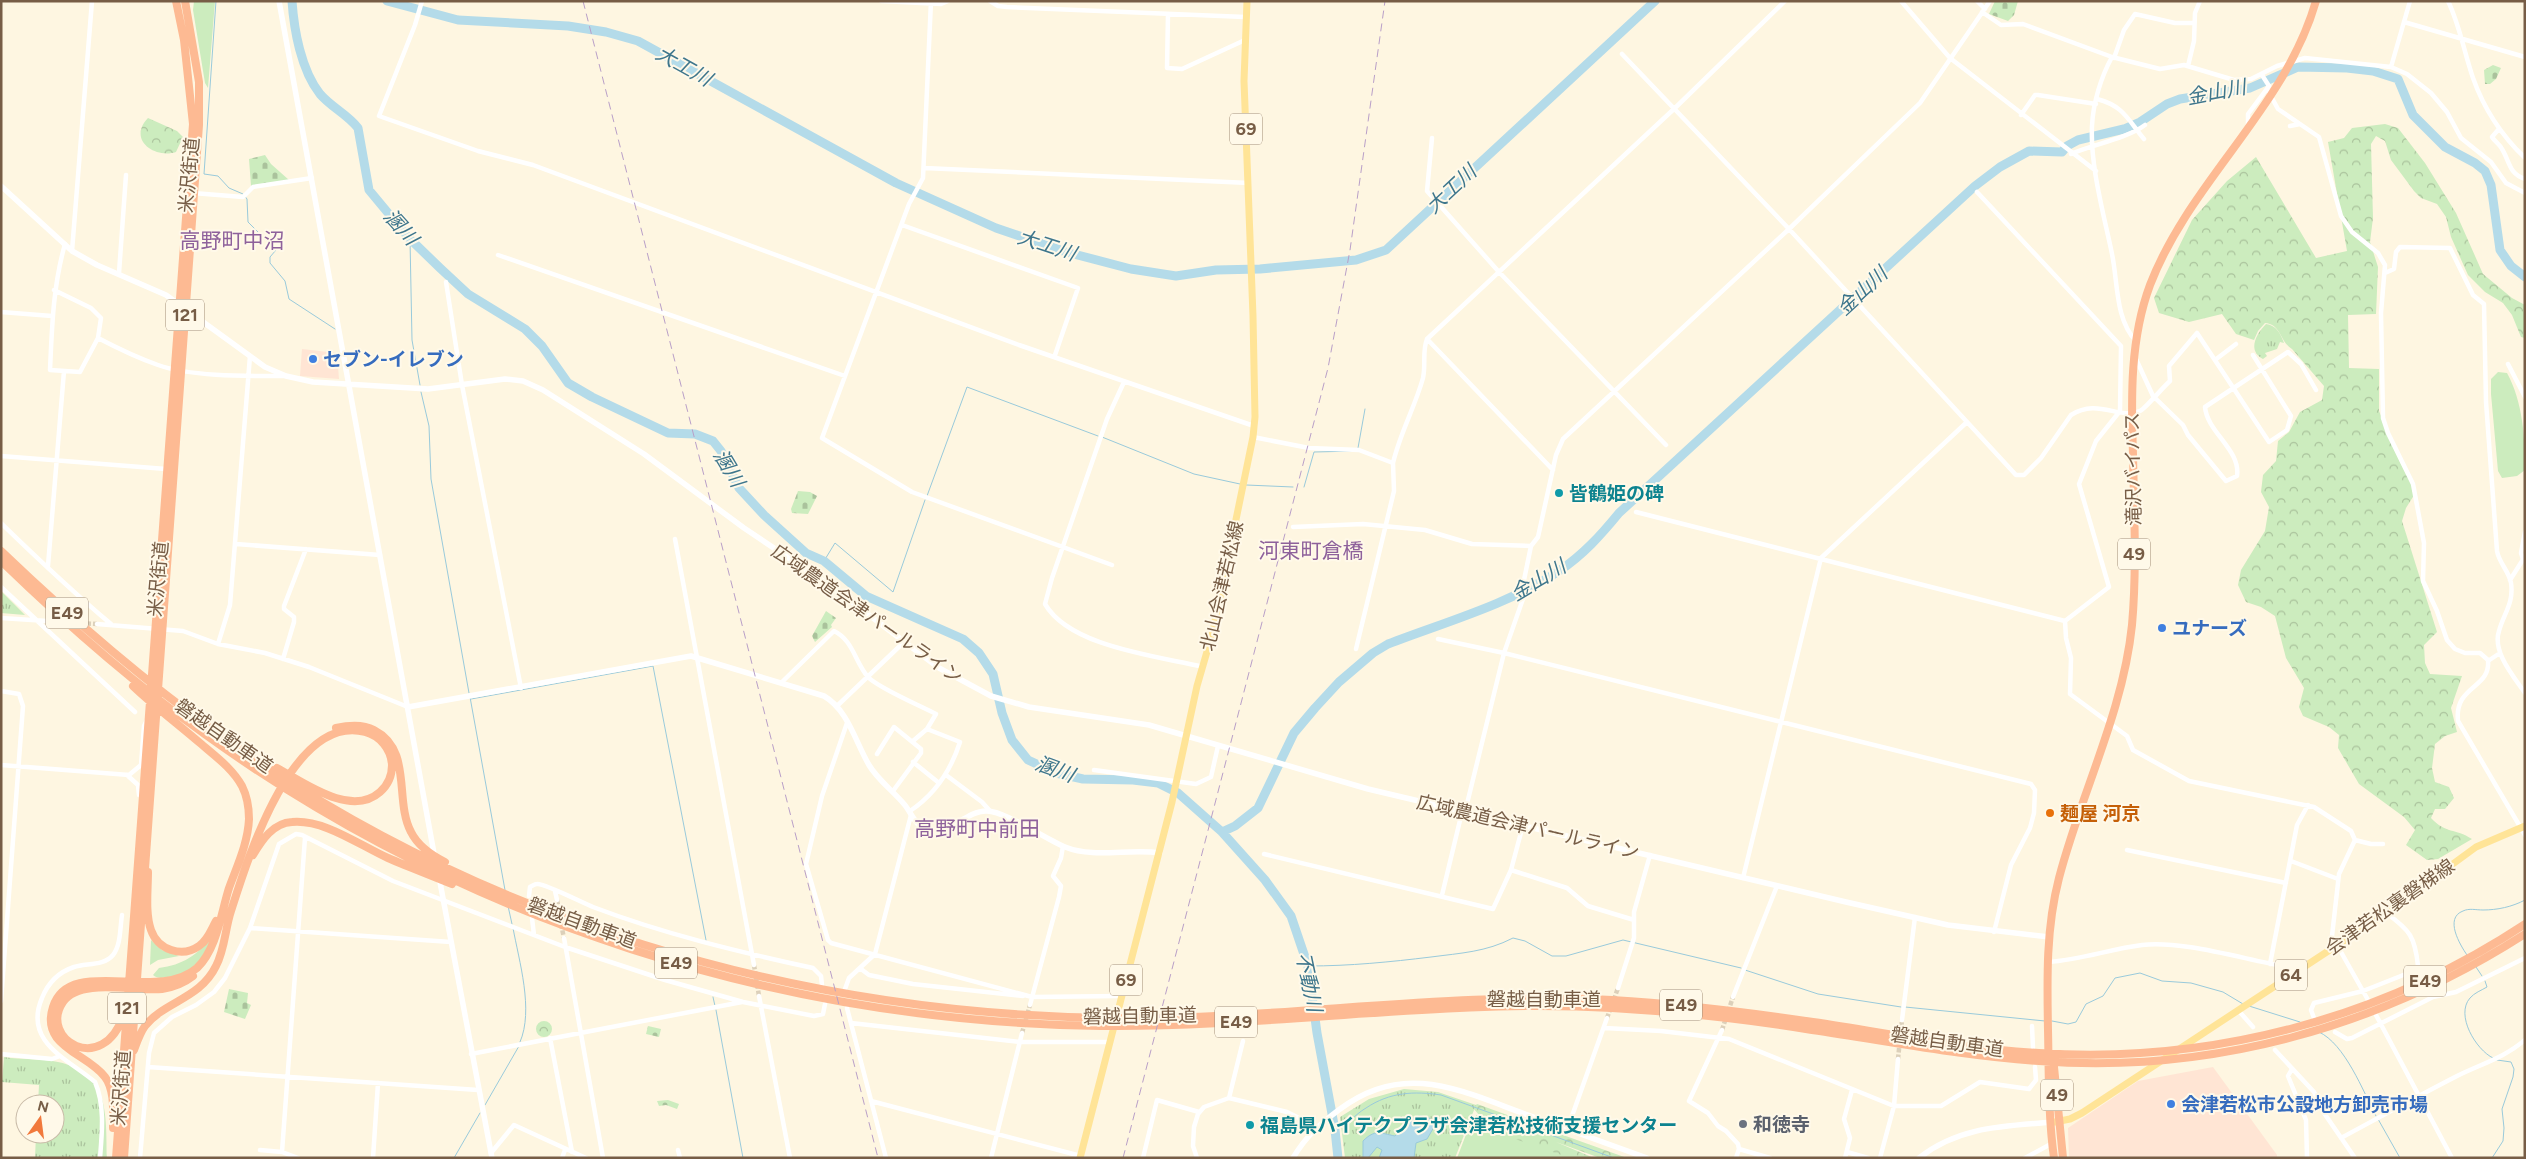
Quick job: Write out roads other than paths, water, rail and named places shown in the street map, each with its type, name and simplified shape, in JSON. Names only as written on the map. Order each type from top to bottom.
[{"type":"highway","name":"米沢街道","points":[[124,1158],[163,629],[177,370],[190,193],[192,104],[184,40],[176,1]]},
{"type":"highway","name":"米沢街道","points":[[185,1],[199,82],[199,125],[190,193]]},
{"type":"highway","name":"滝沢バイパス","points":[[2054,1158],[2054,1066],[2048,1033],[2047,962],[2049,937],[2059,878],[2110,723],[2124,672],[2133,603],[2132,413],[2134,355],[2145,299],[2172,239],[2220,165],[2269,100],[2299,49],[2316,1]]},
{"type":"highway","name":"米沢街道","points":[[114,1158],[166,469],[177,370]]},
{"type":"highway","name":"磐越自動車道","points":[[1,551],[59,606],[137,673],[168,698],[273,772]]},
{"type":"highway","name":"E49","points":[[1,561],[83,638],[167,711]]},
{"type":"highway","name":"磐越自動車道","points":[[167,711],[297,787],[370,838],[446,879],[528,900],[604,932],[680,956],[824,988],[844,998],[967,1019],[1106,1022],[1167,1021],[1323,1012],[1493,998],[1607,1000],[1722,1009],[2035,1057],[2141,1062],[2235,1050],[2325,1028],[2377,1010],[2434,985],[2525,934]]},
{"type":"highway","points":[[151,986],[178,979],[198,967],[210,949],[239,862],[249,821],[248,804],[243,788],[224,764],[167,711]]},
{"type":"highway","points":[[239,862],[269,800],[292,765],[318,737],[331,729],[347,725],[372,728],[391,745],[398,759],[408,826],[416,841],[429,856]]},
{"type":"highway","points":[[114,1158],[114,1119],[109,1085],[99,1071],[69,1051],[54,1033],[51,1014],[58,996],[70,985],[87,981],[114,985],[172,987],[184,982],[201,970],[212,954],[230,914],[269,810],[292,772],[319,743],[334,734],[360,731],[376,737],[390,755],[392,769],[386,785],[375,796],[368,799],[342,800],[297,787],[273,772]]},
{"type":"highway","name":"磐越自動車道","points":[[297,787],[443,863],[530,915],[678,964],[826,1002],[844,998]]},
{"type":"highway","points":[[148,813],[149,917],[152,933],[158,942],[174,951],[184,953],[192,950],[205,941],[222,911]]},
{"type":"highway","points":[[246,868],[268,833],[285,823],[298,822],[315,824],[389,859],[434,873]]},
{"type":"highway","points":[[131,1059],[145,1026],[157,1015],[198,990],[210,977],[222,951],[230,914]]},
{"type":"highway","name":"磐越自動車道","points":[[2063,1059],[2196,1049],[2299,1028],[2316,1020],[2374,1003],[2430,978],[2494,944],[2525,924]]},
{"type":"highway","points":[[114,985],[84,988],[65,999],[59,1013],[59,1028],[70,1043],[82,1048],[104,1044],[120,1023],[127,1000]]},
{"type":"highway","name":"滝沢バイパス","points":[[2055,1122],[2063,1158]]},
{"type":"main road","name":"北山会津若松線","points":[[1080,1157],[1177,784],[1202,667],[1213,631],[1253,437],[1252,279],[1244,89],[1247,1]]},
{"type":"main road","name":"会津若松裏磐梯線","points":[[2055,1122],[2082,1113],[2386,913],[2476,847],[2522,827]]},
{"type":"street","points":[[72,251],[92,1]]},
{"type":"street","points":[[279,1],[471,1054],[492,1155]]},
{"type":"street","points":[[881,1],[941,4],[948,1]]},
{"type":"street","points":[[990,1],[998,6],[1007,7],[1246,17]]},
{"type":"street","points":[[1356,649],[1394,491],[1394,463],[1399,438],[1416,399],[1423,376],[1427,339],[1675,108],[1785,1]]},
{"type":"street","points":[[1901,1],[1950,58],[2071,154],[2096,171]]},
{"type":"street","points":[[1977,1],[1983,11],[2001,25],[2023,24],[2113,57],[2160,69],[2178,64],[2234,80],[2251,79],[2277,66],[2305,58],[2391,67],[2407,74],[2431,93],[2447,112],[2461,138],[2491,162],[2506,183],[2525,193]]},
{"type":"street","points":[[1442,895],[1504,653],[1524,596],[1524,580],[1531,546],[1538,537],[1559,444],[1789,229],[1920,103],[1990,1]]},
{"type":"street","points":[[2188,66],[2194,41],[2194,23],[2200,1]]},
{"type":"street","points":[[2391,67],[2410,1]]},
{"type":"street","points":[[2448,1],[2462,39],[2473,78],[2498,130],[2525,158]]},
{"type":"street","points":[[931,2],[923,178],[912,197],[822,438],[912,492],[1112,565]]},
{"type":"street","points":[[422,3],[417,20],[378,116],[478,151],[533,165],[1019,344],[1254,426]]},
{"type":"street","points":[[1168,14],[1168,68],[1182,69],[1245,40]]},
{"type":"street","points":[[2136,341],[2129,332],[2116,286],[2113,256],[2106,231],[2093,144],[2092,126],[2096,102],[2103,75],[2127,24],[2135,14],[2176,23],[2194,23]]},
{"type":"street","points":[[2404,22],[2525,57]]},
{"type":"street","points":[[1622,54],[1789,229],[2016,475],[2020,476],[2041,458],[2071,415],[2076,412],[2096,407],[2132,413],[2146,407],[2153,396],[2170,381],[2169,366],[2197,333],[2232,389],[2269,442],[2287,430],[2291,416],[2252,355]]},
{"type":"street","points":[[2248,129],[2248,114],[2269,86],[2262,75]]},
{"type":"street","points":[[2267,89],[2278,109],[2319,137],[2341,216],[2358,239],[2381,256],[2385,265],[2381,313],[2382,407],[2388,433],[2413,484],[2424,543],[2423,581],[2450,646],[2465,653],[2480,653],[2488,661]]},
{"type":"street","points":[[2021,115],[2035,95],[2096,102],[2115,106],[2127,114],[2144,138]]},
{"type":"street","points":[[2290,126],[2300,124]]},
{"type":"street","points":[[2071,154],[2093,144],[2138,131],[2145,125]]},
{"type":"street","points":[[2498,130],[2492,137],[2493,140],[2502,147],[2511,170],[2525,179]]},
{"type":"street","points":[[1432,138],[1427,191],[1499,272],[1666,446]]},
{"type":"street","points":[[924,168],[1249,183]]},
{"type":"street","points":[[119,273],[126,175]]},
{"type":"street","points":[[190,193],[243,197],[253,187],[312,178]]},
{"type":"street","points":[[1,186],[72,251],[97,265],[153,287],[182,305],[265,367],[286,376],[313,382],[350,384]]},
{"type":"street","points":[[1977,192],[2121,346],[2120,412],[2096,441],[2079,484],[2109,586],[2065,620]]},
{"type":"street","points":[[902,225],[1078,288],[1055,355]]},
{"type":"street","points":[[54,290],[97,312],[102,325],[98,338],[80,372],[50,370],[52,316],[54,290],[56,273],[65,244]]},
{"type":"street","points":[[2385,273],[2394,270],[2396,252],[2400,247],[2450,248],[2473,295],[2484,304],[2486,402],[2497,551],[2498,559],[2510,580],[2511,601],[2498,634],[2500,653],[2525,694]]},
{"type":"street","points":[[498,255],[845,376]]},
{"type":"street","points":[[446,282],[462,385],[520,688]]},
{"type":"street","points":[[1,312],[52,316]]},
{"type":"street","points":[[98,338],[158,365],[177,370],[248,376],[286,376]]},
{"type":"street","points":[[1427,339],[1553,470]]},
{"type":"street","points":[[2215,360],[2236,344]]},
{"type":"street","points":[[2134,355],[2153,396],[2183,425],[2226,481],[2237,476],[2236,462],[2209,420],[2205,407],[2288,352],[2301,364],[2316,390]]},
{"type":"street","points":[[218,644],[230,604],[250,356]]},
{"type":"street","points":[[2508,364],[2525,397]]},
{"type":"street","points":[[48,566],[64,371]]},
{"type":"street","name":"広域農道会津パールライン","points":[[350,384],[415,389],[462,385],[498,379],[532,384],[607,429],[681,480],[744,528],[832,587],[939,668],[991,696],[1060,712],[1149,725],[1288,768],[1463,812],[1915,918],[1994,932],[2049,937]]},
{"type":"street","points":[[1124,382],[1092,459],[1045,604],[1054,616],[1074,632],[1098,642],[1202,667]]},
{"type":"street","points":[[1743,878],[1821,558],[1967,422]]},
{"type":"street","points":[[1253,437],[1309,448],[1356,450],[1394,463]]},
{"type":"street","points":[[1,456],[166,469]]},
{"type":"street","points":[[1636,512],[2065,620]]},
{"type":"street","points":[[1,524],[48,566],[66,586],[112,625]]},
{"type":"street","points":[[1294,527],[1363,524],[1425,530],[1472,544],[1531,546]]},
{"type":"street","points":[[2510,580],[2524,558],[2521,553],[2525,532]]},
{"type":"street","points":[[675,539],[754,965]]},
{"type":"street","points":[[236,544],[380,555]]},
{"type":"street","points":[[283,659],[294,622],[294,617],[284,609],[284,606],[306,549]]},
{"type":"street","points":[[1,587],[135,712]]},
{"type":"street","points":[[1,618],[47,621]]},
{"type":"street","points":[[2065,620],[2066,638],[2071,658],[2070,694],[2127,736],[2133,750],[2189,781],[2308,805],[2352,831],[2355,840],[2340,869],[2338,879],[2332,936],[2368,1000]]},
{"type":"street","points":[[96,624],[183,631],[218,644],[283,659],[323,672],[408,707],[684,657],[698,657],[824,696],[837,706],[869,766],[893,791],[924,829],[937,832],[946,830],[975,813],[990,811]]},
{"type":"street","points":[[782,682],[834,630],[840,634],[855,652],[868,677],[936,714],[928,729],[914,741]]},
{"type":"street","points":[[1438,639],[1504,653],[2034,786],[2034,813],[2030,828],[2010,865],[1994,932]]},
{"type":"street","points":[[837,706],[904,642]]},
{"type":"street","points":[[2500,653],[2488,661],[2487,669],[2480,681],[2461,698],[2458,706],[2458,721],[2525,835]]},
{"type":"street","points":[[1,690],[17,693],[23,700],[1,1001]]},
{"type":"street","points":[[1,765],[127,775],[137,770],[141,765],[144,726],[147,720]]},
{"type":"street","points":[[847,723],[822,796],[806,864],[828,940],[831,943],[1032,997]]},
{"type":"street","points":[[877,754],[894,727],[914,741],[921,749],[921,753],[893,791]]},
{"type":"street","points":[[886,1158],[844,998],[847,981],[875,954],[911,813],[946,775],[960,742],[928,729]]},
{"type":"street","points":[[1094,770],[1177,784],[1196,784],[1211,777],[1218,746]]},
{"type":"street","points":[[913,762],[939,783]]},
{"type":"street","points":[[127,775],[138,785],[141,806]]},
{"type":"street","points":[[946,775],[982,802],[990,811],[1063,846],[1099,853],[1140,850],[1160,853]]},
{"type":"street","points":[[2270,964],[2297,825],[2308,805]]},
{"type":"street","points":[[1264,854],[1442,895],[1493,909],[1511,870],[1523,825]]},
{"type":"street","points":[[140,1158],[148,1067],[154,1033],[172,1017],[196,1005],[214,992],[233,965],[250,928],[280,844],[296,834],[393,881],[443,901],[565,947],[648,974],[743,1002],[814,1016],[823,1014],[826,1002]]},
{"type":"street","points":[[276,1158],[279,1151],[287,1077],[306,838]]},
{"type":"street","points":[[2355,840],[2371,844],[2383,844]]},
{"type":"street","points":[[1030,1006],[1060,892],[1061,886],[1053,876],[1061,858],[1063,846]]},
{"type":"street","points":[[2127,850],[2286,883]]},
{"type":"street","points":[[1618,988],[1632,946],[1634,920],[1641,881],[1650,855]]},
{"type":"street","points":[[2291,861],[2338,879]]},
{"type":"street","points":[[1511,870],[1567,888],[1588,906],[1634,920]]},
{"type":"street","points":[[528,900],[530,887],[537,884],[603,910],[707,943],[813,968],[821,976],[824,988]]},
{"type":"street","points":[[1733,997],[1777,886]]},
{"type":"street","points":[[555,891],[557,900]]},
{"type":"street","points":[[2316,1020],[2311,1010],[2314,1003],[2362,991],[2410,974],[2418,966],[2414,939],[2407,930],[2386,913]]},
{"type":"street","points":[[100,1158],[102,1103],[95,1082],[48,1046],[40,1030],[38,1012],[49,985],[63,972],[85,964],[105,961],[112,957],[116,950],[122,914]]},
{"type":"street","points":[[1,915],[8,916]]},
{"type":"street","points":[[530,915],[534,935]]},
{"type":"street","points":[[1902,1020],[1915,918]]},
{"type":"street","points":[[250,928],[451,942]]},
{"type":"street","points":[[564,938],[603,1158]]},
{"type":"street","points":[[2047,962],[2071,960],[2142,945],[2170,944],[2285,967],[2292,974]]},
{"type":"street","points":[[2335,1032],[2347,1039],[2352,1038],[2433,997],[2449,994],[2525,958]]},
{"type":"street","points":[[861,969],[870,975],[914,984],[1032,997],[1122,996]]},
{"type":"street","points":[[760,996],[790,1158]]},
{"type":"street","points":[[471,1054],[743,1002]]},
{"type":"street","points":[[2238,1010],[2253,1027]]},
{"type":"street","points":[[2376,1016],[2452,1158]]},
{"type":"street","points":[[1567,1130],[1607,1018]]},
{"type":"street","points":[[851,1023],[1020,1042],[1109,1042]]},
{"type":"street","points":[[1604,1028],[1719,1038],[1743,1045],[1894,1106],[1941,1106],[1980,1082],[2029,1089],[2036,1080],[2032,1026]]},
{"type":"street","points":[[1722,1030],[1689,1101],[1708,1113],[1718,1126],[1726,1131],[1738,1144],[1739,1149],[1736,1158]]},
{"type":"street","points":[[991,1158],[1022,1033]]},
{"type":"street","points":[[550,1038],[572,1152]]},
{"type":"street","points":[[2341,1138],[2467,1072],[2495,1061],[2525,1040]]},
{"type":"street","points":[[1229,1098],[1243,1041]]},
{"type":"street","points":[[2275,1050],[2314,1092],[2324,1113],[2355,1158]]},
{"type":"street","points":[[1,1054],[52,1059],[60,1056]]},
{"type":"street","points":[[1880,1158],[1894,1106],[1898,1059]]},
{"type":"street","points":[[148,1067],[478,1090]]},
{"type":"street","points":[[2292,1069],[2288,1076],[2306,1120],[2307,1158]]},
{"type":"street","points":[[1293,1158],[1313,1129],[1324,1119],[1357,1098],[1384,1087],[1406,1082],[1423,1082],[1451,1088],[1647,1158]]},
{"type":"street","points":[[373,1158],[378,1083]]},
{"type":"street","points":[[1852,1090],[1844,1119],[1850,1138],[1846,1155],[1868,1158]]},
{"type":"street","points":[[1197,1158],[1193,1146],[1194,1127],[1200,1112],[1204,1107],[1229,1098],[1287,1112],[1301,1119],[1313,1129]]},
{"type":"street","points":[[1143,1158],[1157,1100],[1200,1112]]},
{"type":"street","points":[[871,1101],[1080,1157]]},
{"type":"street","points":[[1919,1158],[1945,1140],[1967,1132],[2055,1122]]},
{"type":"street","points":[[492,1155],[514,1125],[586,1158]]},
{"type":"street","points":[[2025,1158],[2049,1145]]},
{"type":"street","points":[[1739,1149],[1770,1158]]},
{"type":"street","points":[[260,1150],[279,1151],[298,1158]]},
{"type":"street","points":[[562,1158],[565,1150]]},
{"type":"street","points":[[678,1150],[680,1158]]},
{"type":"water","points":[[1419,1116],[1428,1117],[1433,1121],[1434,1127],[1427,1139],[1416,1143],[1414,1158],[1379,1158],[1382,1150],[1377,1147],[1368,1158],[1363,1158],[1363,1141],[1367,1137],[1374,1133],[1395,1136],[1413,1118]]},
{"type":"waterway","points":[[216,1],[204,174],[218,176],[229,188],[243,194],[247,199],[248,222],[276,250],[270,257],[270,263],[285,281],[289,299],[335,329]]},
{"type":"waterway","name":"溷川","points":[[292,1],[303,62],[313,84],[324,99],[358,128],[369,190],[408,237],[468,294],[525,329],[542,346],[568,383],[592,397],[668,433],[695,434],[713,441],[721,451],[739,488],[764,515],[806,553],[824,561],[866,596],[963,639],[979,653],[993,674],[1002,713],[1012,740],[1028,760],[1056,773],[1083,779],[1133,780],[1158,783],[1178,793],[1222,832],[1265,880],[1291,916],[1308,966],[1338,1158]]},
{"type":"waterway","name":"大工川","points":[[387,1],[458,20],[568,26],[606,32],[638,41],[896,183],[996,228],[1066,252],[1131,269],[1176,276],[1216,270],[1260,269],[1356,260],[1386,250],[1655,1]]},
{"type":"waterway","name":"金山川","points":[[1222,832],[1235,826],[1258,808],[1294,733],[1339,682],[1373,653],[1388,644],[1518,594],[1568,565],[1591,544],[1619,513],[1975,186],[2000,167],[2029,151],[2062,152],[2067,146],[2078,140],[2124,129],[2140,122],[2167,104],[2180,99],[2250,88],[2298,67],[2347,68],[2373,71],[2398,79],[2413,115],[2445,147],[2475,163],[2485,171],[2491,185],[2500,250],[2511,266],[2525,277]]},
{"type":"waterway","points":[[410,239],[412,340],[420,385]]},
{"type":"waterway","points":[[927,496],[967,387],[1098,436]]},
{"type":"waterway","points":[[421,392],[429,426],[431,479],[469,693]]},
{"type":"waterway","points":[[1358,448],[1365,409]]},
{"type":"waterway","points":[[1102,437],[1194,474],[1240,484]]},
{"type":"waterway","points":[[1304,487],[1314,452],[1356,451]]},
{"type":"waterway","points":[[1246,485],[1293,487]]},
{"type":"waterway","points":[[824,561],[835,543],[893,592],[925,500]]},
{"type":"waterway","points":[[471,699],[653,666],[706,940]]},
{"type":"waterway","points":[[470,697],[505,890]]},
{"type":"waterway","points":[[2467,955],[2455,932],[2454,925],[2457,914],[2468,910],[2504,908],[2525,900]]},
{"type":"waterway","points":[[508,906],[512,924]]},
{"type":"waterway","points":[[513,928],[526,1001],[524,1029],[520,1042]]},
{"type":"waterway","name":"不動川","points":[[1308,966],[1370,963],[1463,953],[1483,949],[1513,938],[1525,941],[1552,956],[1566,956],[1623,940],[1741,968]]},
{"type":"waterway","points":[[2476,967],[2482,976]]},
{"type":"waterway","points":[[1745,970],[1818,994],[1901,1007]]},
{"type":"waterway","points":[[2052,1021],[2068,1024],[2076,1022],[2086,1004],[2103,996],[2115,978],[2140,973],[2162,981],[2191,983],[2223,992],[2243,1004]]},
{"type":"waterway","points":[[2485,981],[2487,987],[2470,998],[2466,1005],[2465,1013],[2466,1022],[2474,1040],[2480,1048],[2493,1058]]},
{"type":"waterway","points":[[713,997],[715,1006]]},
{"type":"waterway","points":[[2249,1006],[2300,1022]]},
{"type":"waterway","points":[[1905,1007],[2045,1021]]},
{"type":"waterway","points":[[716,1010],[743,1158]]},
{"type":"waterway","points":[[2319,1032],[2328,1038],[2345,1057],[2376,1116]]},
{"type":"waterway","points":[[485,1105],[519,1046]]},
{"type":"waterway","points":[[2492,1158],[2503,1141],[2502,1109],[2514,1069],[2511,1062],[2497,1060]]},
{"type":"waterway","points":[[1334,1127],[1344,1124],[1375,1103],[1393,1096],[1412,1093],[1441,1095],[1614,1158]]},
{"type":"waterway","points":[[454,1158],[480,1113]]},
{"type":"waterway","points":[[2378,1119],[2400,1158]]},
{"type":"tunnel","points":[[47,621],[65,622]]},
{"type":"tunnel","points":[[80,623],[97,624]]},
{"type":"tunnel","points":[[557,900],[560,916]]},
{"type":"tunnel","points":[[561,924],[564,938]]},
{"type":"tunnel","points":[[754,965],[759,996]]},
{"type":"tunnel","points":[[1607,1018],[1618,988]]},
{"type":"tunnel","points":[[1722,1030],[1733,997]]},
{"type":"tunnel","points":[[1022,1033],[1030,1005]]},
{"type":"tunnel","points":[[1898,1059],[1902,1020]]},
{"type":"railway","points":[[583,1],[878,1158]]},
{"type":"railway","points":[[1123,1158],[1328,368],[1350,250],[1385,1]]},
{"type":"place","name":"セブン-イレブン","points":[[313,359]]},
{"type":"place","name":"皆鶴姫の碑","points":[[1559,493]]},
{"type":"place","name":"ユナーズ","points":[[2162,628]]},
{"type":"place","name":"麺屋 河京","points":[[2050,813]]},
{"type":"place","name":"会津若松市公設地方卸売市場","points":[[2171,1104]]},
{"type":"place","name":"和徳寺","points":[[1743,1124]]},
{"type":"place","name":"福島県ハイテクプラザ会津若松技術支援センター","points":[[1250,1125]]},
{"type":"district","name":"高野町中沼","points":[[232,240]]},
{"type":"district","name":"河東町倉橋","points":[[1311,550]]},
{"type":"district","name":"高野町中前田","points":[[977,828]]}]
